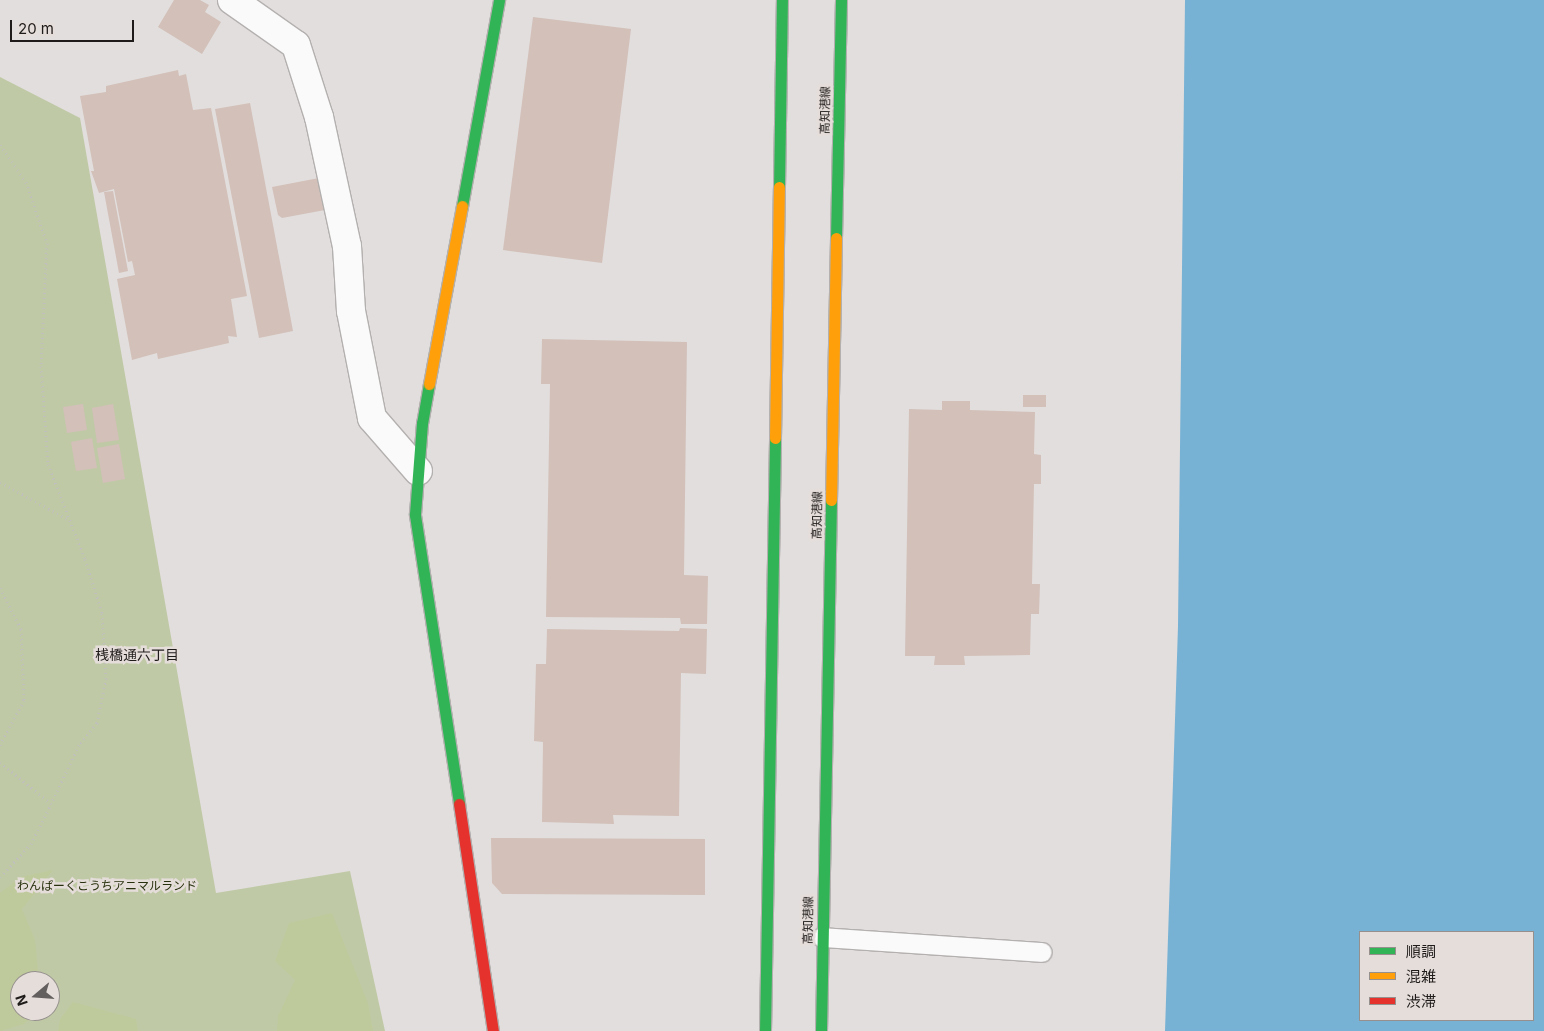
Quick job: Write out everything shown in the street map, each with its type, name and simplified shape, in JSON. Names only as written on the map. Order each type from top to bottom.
[{"type":"main road","points":[[492,1031],[415,515],[422,423],[500,0]]},
{"type":"main road","points":[[765,1031],[782,0]]},
{"type":"main road","name":"高知港線","points":[[820,1031],[841,0]]},
{"type":"street","points":[[232,0],[296,44],[319,118],[347,246],[351,311],[372,418],[418,471]]},
{"type":"lane","points":[[822,937],[1041,952]]},
{"type":"path","points":[[0,145],[26,182],[48,243],[41,366],[47,454],[69,520],[85,559],[102,613],[106,678],[97,723],[79,745],[31,844],[0,877]]},
{"type":"path","points":[[0,482],[69,520]]},
{"type":"path","points":[[0,588],[20,629],[24,700],[0,745]]},
{"type":"path","points":[[0,762],[51,804]]},
{"type":"green space","name":"わんぱーくこうちアニマルランド","points":[[0,77],[80,118],[216,893],[350,871],[385,1031],[0,1031]]},
{"type":"green space","points":[[53,870],[22,909],[35,940],[38,971],[10,971],[10,1021],[27,1021],[24,1024],[0,1031],[0,893],[21,877]]},
{"type":"green space","points":[[332,913],[368,1003],[373,1031],[277,1031],[278,1016],[295,980],[275,961],[289,923]]},
{"type":"green space","points":[[73,1002],[136,1019],[138,1031],[58,1031],[60,1019]]},
{"type":"water","points":[[1185,0],[1544,0],[1544,1031],[1165,1031],[1178,626]]},
{"type":"building","points":[[174,0],[200,0],[209,5],[205,12],[221,22],[202,54],[158,27]]},
{"type":"building","points":[[533,17],[631,29],[602,263],[503,250]]},
{"type":"building","points":[[178,70],[179,76],[186,74],[193,110],[211,108],[247,296],[231,299],[237,337],[228,336],[229,343],[158,359],[157,353],[132,360],[117,279],[135,275],[132,261],[128,262],[114,189],[99,193],[91,171],[94,171],[80,96],[106,92],[106,86]]},
{"type":"building","points":[[250,103],[293,331],[259,338],[215,109]]},
{"type":"building","points":[[319,178],[325,210],[282,218],[278,215],[272,187]]},
{"type":"building","points":[[113,191],[128,271],[119,273],[104,192]]},
{"type":"building","points":[[542,339],[687,342],[684,575],[708,576],[707,624],[681,624],[680,618],[546,617],[550,384],[541,384]]},
{"type":"building","points":[[1023,395],[1046,395],[1046,407],[1023,407]]},
{"type":"building","points":[[942,401],[970,401],[970,410],[1035,412],[1034,454],[1041,455],[1041,484],[1034,484],[1032,584],[1040,584],[1039,614],[1031,614],[1030,655],[964,656],[965,665],[934,665],[935,656],[905,656],[909,409],[942,410]]},
{"type":"building","points":[[83,404],[87,430],[67,433],[63,407]]},
{"type":"building","points":[[113,404],[119,440],[97,443],[92,408]]},
{"type":"building","points":[[92,438],[97,468],[76,471],[71,442]]},
{"type":"building","points":[[119,444],[125,479],[103,483],[97,448]]},
{"type":"building","points":[[680,628],[707,629],[706,674],[681,673],[679,816],[613,815],[614,824],[542,822],[543,742],[534,741],[536,664],[546,664],[547,629],[679,631]]},
{"type":"building","points":[[491,838],[705,839],[705,895],[502,894],[492,883]]},
{"type":"traffic: fast","points":[[462,206],[499,0]]},
{"type":"traffic: fast","points":[[779,187],[782,0]]},
{"type":"traffic: fast","points":[[836,238],[841,0]]},
{"type":"traffic: fast","points":[[429,384],[422,423],[415,515],[459,804]]},
{"type":"traffic: fast","points":[[765,1031],[775,438]]},
{"type":"traffic: fast","points":[[821,1031],[831,500]]},
{"type":"traffic: slow","points":[[775,438],[779,187]]},
{"type":"traffic: slow","points":[[429,384],[462,206]]},
{"type":"traffic: slow","points":[[831,500],[836,238]]},
{"type":"traffic: jam","points":[[459,804],[493,1031]]},
{"type":"district","name":"桟橋通六丁目","points":[[137,655]]}]
